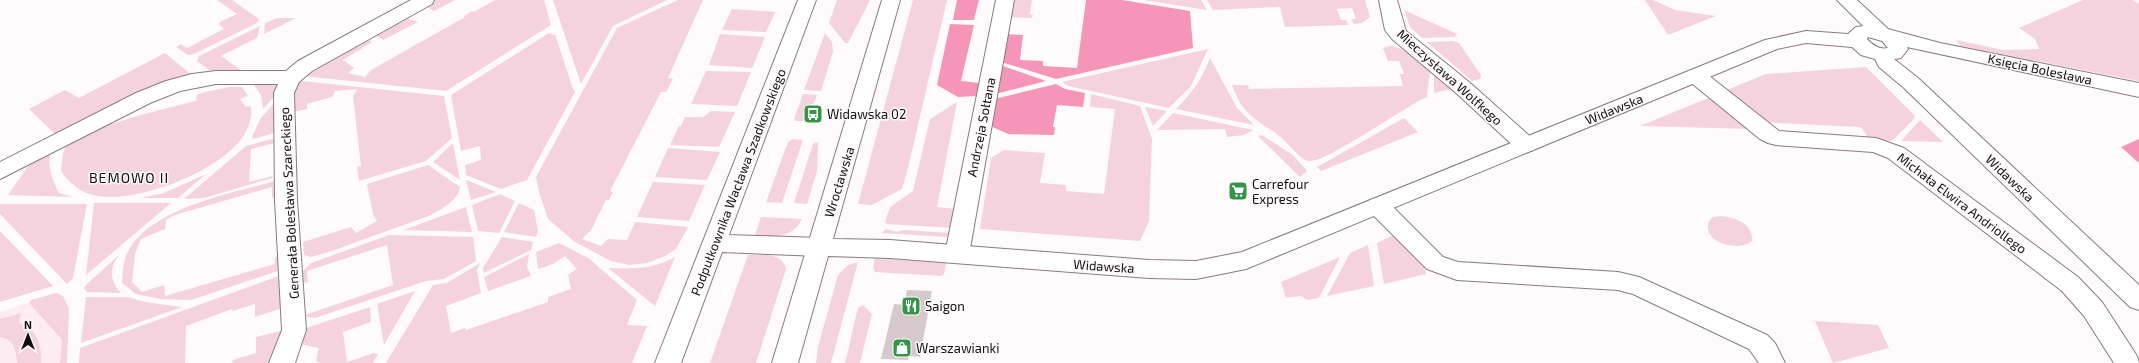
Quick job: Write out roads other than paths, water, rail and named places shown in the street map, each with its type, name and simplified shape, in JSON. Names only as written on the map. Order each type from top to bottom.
[{"type":"street","name":"Generała Bolesława Szareckiego","points":[[282,363],[294,330],[286,200],[284,93],[291,78],[305,66],[425,0]]},
{"type":"street","name":"Podpułkownika Wacława Szadkowskiego","points":[[668,363],[807,0]]},
{"type":"street","name":"Wrocławska","points":[[785,363],[891,0]]},
{"type":"street","name":"Andrzeja Sołtana","points":[[957,254],[1005,0]]},
{"type":"street","name":"Mieczysława Wolfkego","points":[[1388,0],[1395,30],[1399,35],[1462,87],[1526,145]]},
{"type":"street","name":"Widawska","points":[[1851,5],[1856,24],[1857,37],[1867,50],[1886,44]]},
{"type":"street","name":"Widawska","points":[[1851,5],[1886,44],[1886,62],[1911,83],[2139,300]]},
{"type":"street","name":"Widawska","points":[[715,243],[869,248],[1142,268],[1196,270],[1246,260],[1772,44],[1791,39],[1857,37]]},
{"type":"street","name":"Księcia Bolesława","points":[[1886,44],[1940,49],[2139,90]]},
{"type":"street","name":"Michała Elwira Andriollego","points":[[1696,76],[1767,134],[1776,138],[1876,145],[1896,153],[2070,284],[2093,309],[2128,363]]},
{"type":"street","points":[[0,171],[143,98],[167,88],[192,81],[211,78],[291,78]]},
{"type":"street","points":[[1378,206],[1435,263],[1446,268],[1456,271],[1598,278],[1639,286],[1758,342],[1766,350],[1772,363]]},
{"type":"place","name":"Widawska 02","points":[[813,114]]},
{"type":"place","name":"Carrefour Express","points":[[1238,191]]},
{"type":"place","name":"Saigon","points":[[911,306]]},
{"type":"place","name":"Warszawianki","points":[[902,348]]},
{"type":"district","name":"BEMOWO II","points":[[129,177]]}]
